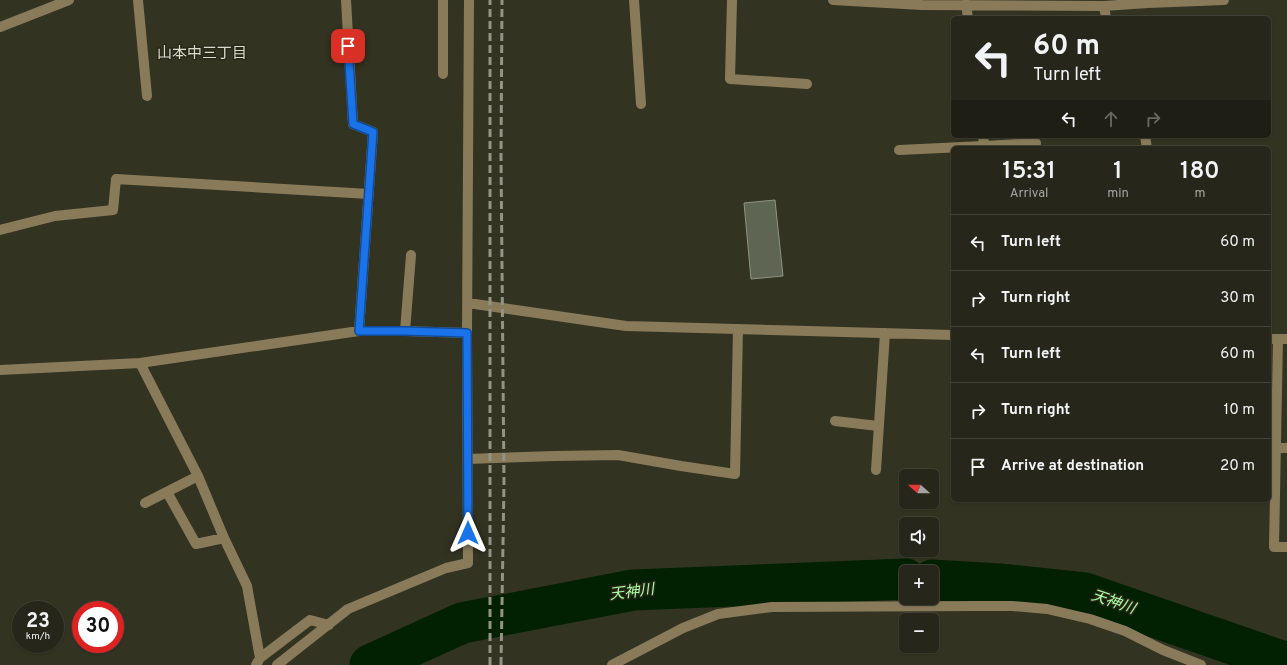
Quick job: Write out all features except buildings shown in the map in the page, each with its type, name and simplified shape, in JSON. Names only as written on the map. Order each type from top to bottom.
[{"type":"street","points":[[0,27],[69,0]]},
{"type":"street","points":[[138,0],[147,96]]},
{"type":"street","points":[[346,0],[353,124],[373,132],[359,331]]},
{"type":"street","points":[[443,0],[443,74]]},
{"type":"street","points":[[277,665],[348,609],[446,568],[468,563],[467,333],[469,0]]},
{"type":"street","points":[[634,0],[641,104]]},
{"type":"street","points":[[732,0],[730,79],[807,84]]},
{"type":"street","points":[[833,0],[922,5],[945,2],[966,4],[1104,6],[1148,1],[1224,0]]},
{"type":"street","points":[[966,4],[968,16]]},
{"type":"street","points":[[1104,6],[1106,16]]},
{"type":"street","points":[[899,150],[983,141],[1036,143]]},
{"type":"street","points":[[0,230],[55,216],[113,210],[116,179],[369,194]]},
{"type":"street","points":[[405,331],[411,255]]},
{"type":"street","points":[[468,303],[626,326],[688,326],[738,330],[951,335]]},
{"type":"street","points":[[468,460],[618,455],[735,474],[738,330]]},
{"type":"street","points":[[0,370],[140,363],[359,331],[467,333]]},
{"type":"street","points":[[876,470],[884,333]]},
{"type":"street","points":[[1278,339],[1272,448],[1274,547],[1287,547]]},
{"type":"street","points":[[140,363],[198,476],[224,538],[247,586],[258,661],[310,620],[328,625]]},
{"type":"street","points":[[835,421],[878,426]]},
{"type":"street","points":[[1272,448],[1287,448]]},
{"type":"street","points":[[145,503],[198,476]]},
{"type":"street","points":[[166,492],[196,544],[224,538]]},
{"type":"street","points":[[612,665],[683,628],[718,614],[772,607],[977,606],[1012,606],[1046,610],[1090,619],[1125,631],[1163,650],[1201,665]]},
{"type":"waterway","name":"天神川","points":[[370,665],[462,623],[633,590],[899,579]]},
{"type":"waterway","name":"天神川","points":[[939,580],[1000,584],[1085,593],[1287,663]]},
{"type":"railway","points":[[490,0],[490,665]]},
{"type":"railway","points":[[501,665],[504,483],[501,157],[502,0]]},
{"type":"district","name":"山本中三丁目","points":[[202,54]]},
{"type":"route","points":[[348,46],[353,124],[373,132],[359,331],[467,333],[468,533]]}]
